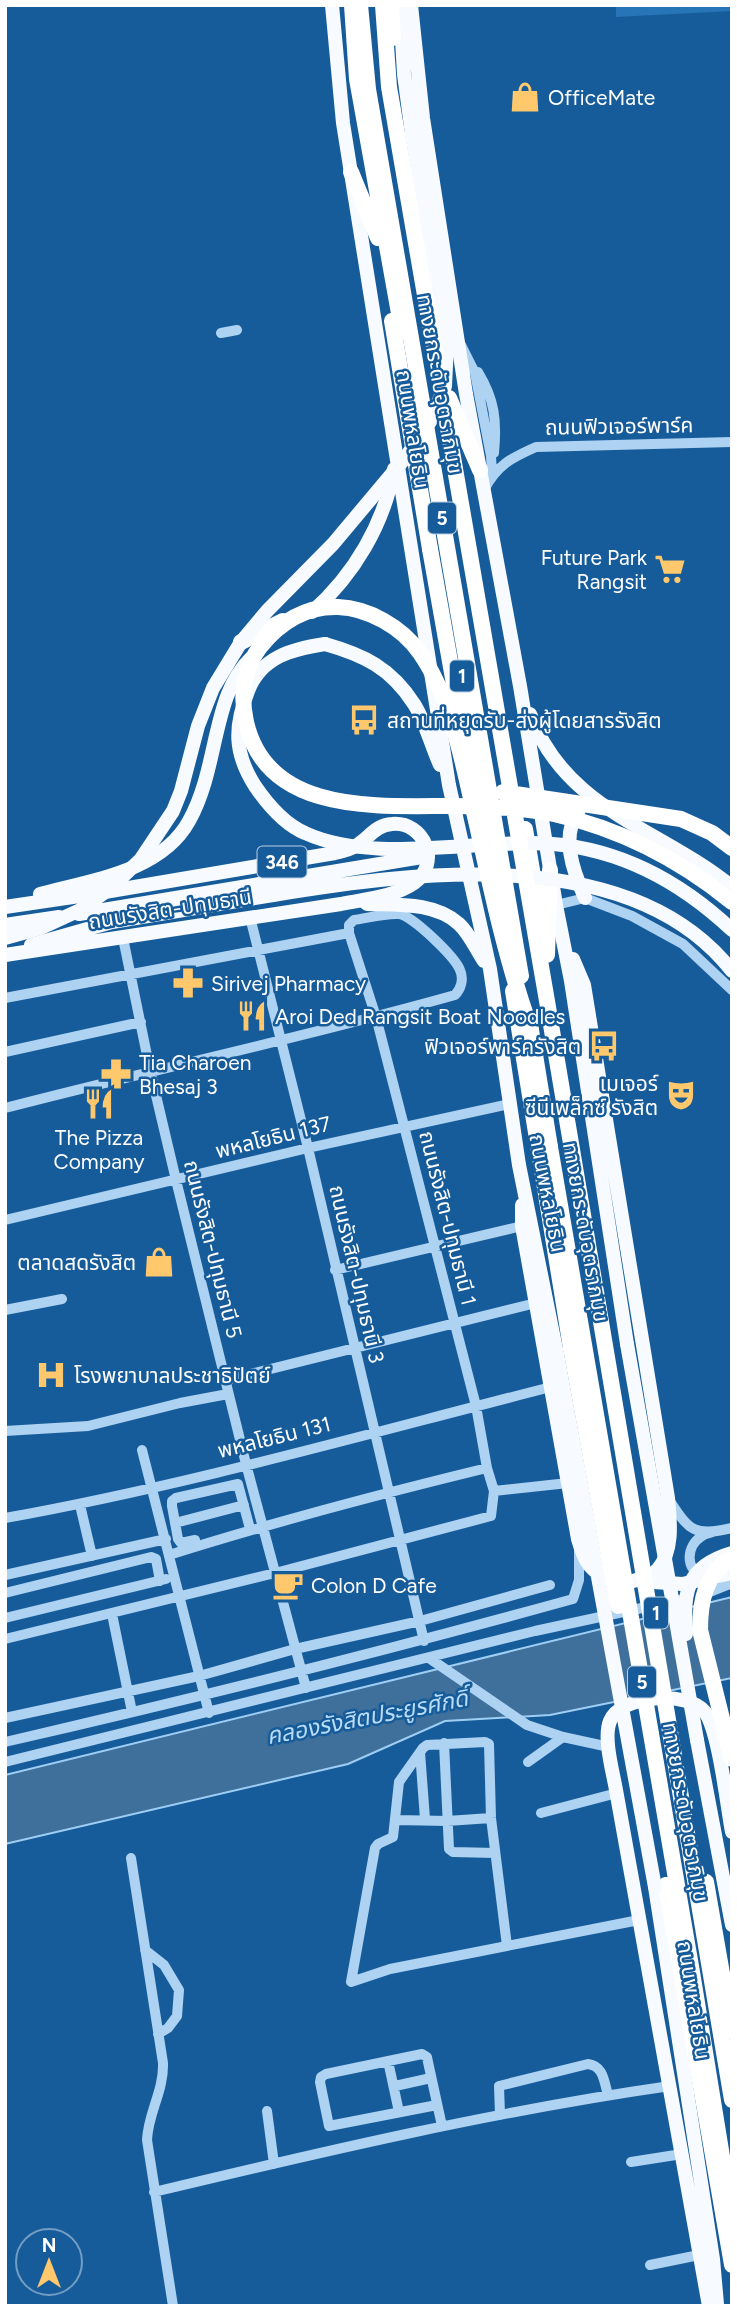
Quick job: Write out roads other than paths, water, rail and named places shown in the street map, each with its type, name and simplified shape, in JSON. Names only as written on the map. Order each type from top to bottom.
[{"type":"highway","name":"ถนนพหลโยธิน","points":[[352,5],[357,79],[438,528],[564,1351],[625,1643],[660,1886],[732,2265]]},
{"type":"highway","name":"ทางยกระดับอุตราภิมุข","points":[[360,5],[368,89],[690,1958],[732,2218]]},
{"type":"highway","name":"ทางยกระดับอุตราภิมุข","points":[[383,5],[389,87],[540,960],[732,2100]]},
{"type":"highway","name":"ถนนพหลโยธิน","points":[[391,5],[396,83],[414,203],[547,955],[657,1624],[732,2031]]},
{"type":"highway","points":[[351,172],[379,240]]},
{"type":"highway","points":[[373,172],[379,240],[430,550],[462,731],[474,764],[489,785],[499,791],[681,819],[712,833],[732,848]]},
{"type":"highway","points":[[449,398],[488,471]]},
{"type":"highway","points":[[240,642],[292,617],[326,607],[350,608],[387,622],[419,651],[446,706],[457,743],[507,957],[531,1030]]},
{"type":"highway","points":[[292,617],[268,638],[255,654],[247,668],[243,692],[243,707],[252,742],[272,770],[286,781],[306,792],[348,803],[488,807],[551,814],[584,822],[655,849],[696,874],[732,902]]},
{"type":"highway","points":[[547,955],[550,870]]},
{"type":"highway","points":[[732,1558],[724,1562],[708,1583],[700,1612],[700,1630],[732,1759]]},
{"type":"main road","name":"ถนนพหลโยธิน","points":[[332,5],[339,87],[351,172],[449,785],[490,969],[522,1182],[564,1351]]},
{"type":"main road","points":[[5,938],[41,928],[80,910],[112,887],[141,859],[173,811],[198,726],[213,688],[240,642],[332,544],[406,457],[431,420],[445,386],[447,345],[412,134],[404,74],[400,5]]},
{"type":"main road","name":"1","points":[[411,5],[423,118],[457,338],[488,471],[484,490],[562,934],[628,1344],[732,1925]]},
{"type":"main road","points":[[5,906],[118,873],[143,863],[176,839],[188,822],[204,785],[224,703],[235,678],[252,657],[309,615],[342,582],[381,517],[395,459]]},
{"type":"main road","points":[[449,785],[414,704],[383,669],[356,653],[325,644],[298,648],[266,663],[250,686],[239,712],[237,740],[245,771],[264,800],[303,833],[328,841],[366,847],[402,849],[554,844],[607,854],[654,872],[691,894],[732,930]]},
{"type":"main road","points":[[520,686],[535,727],[550,752],[565,772],[594,800],[684,854],[732,887]]},
{"type":"main road","points":[[585,898],[571,860],[570,831],[578,810],[594,800]]},
{"type":"main road","name":"346","points":[[5,906],[93,894],[335,853],[361,843],[375,830],[388,824],[410,828],[420,836],[428,849],[429,863],[414,883],[400,890],[341,904]]},
{"type":"main road","points":[[5,925],[506,844]]},
{"type":"main road","points":[[335,853],[349,861],[356,870],[354,888],[341,904]]},
{"type":"main road","points":[[5,954],[112,922],[356,882],[418,876],[515,877],[564,882],[606,891],[649,906],[685,927],[732,971]]},
{"type":"main road","points":[[341,904],[405,905],[436,909],[459,924],[490,969]]},
{"type":"main road","name":"ถนนรังสิต-ปทุมธานี","points":[[5,954],[341,904]]},
{"type":"main road","points":[[562,934],[584,985],[668,1498],[669,1539],[663,1561],[652,1574],[634,1581]]},
{"type":"main road","points":[[609,1137],[616,1266]]},
{"type":"main road","points":[[522,1182],[522,1226],[578,1539],[584,1559],[599,1575],[608,1578],[682,1584],[727,1578]]},
{"type":"main road","points":[[697,1740],[685,1622],[686,1592],[697,1571],[719,1557],[732,1553]]},
{"type":"main road","points":[[709,2306],[609,1747],[608,1728],[613,1714],[633,1704],[669,1697],[697,1705],[710,1722],[732,1832]]},
{"type":"main road","name":"ถนนพหลโยธิน","points":[[660,1886],[713,2259],[717,2306]]},
{"type":"street","points":[[221,333],[237,330]]},
{"type":"street","points":[[457,338],[471,360],[477,380],[488,471]]},
{"type":"street","name":"ถนนฟิวเจอร์พาร์ค","points":[[488,471],[536,447],[732,442]]},
{"type":"street","points":[[556,905],[585,898],[632,916],[683,944],[732,990]]},
{"type":"street","points":[[5,998],[349,933],[348,925],[354,919],[399,914],[418,925],[460,970],[462,981],[460,990],[455,995],[376,1017],[150,1070],[5,1108]]},
{"type":"street","name":"ถนนรังสิต-ปทุมธานี 3","points":[[250,917],[308,1148],[424,1641]]},
{"type":"street","name":"ถนนรังสิต-ปทุมธานี 1","points":[[349,933],[376,1017],[476,1406],[494,1491],[491,1516],[400,1540]]},
{"type":"street","name":"ถนนรังสิต-ปทุมธานี 5","points":[[123,938],[176,1181],[228,1394],[306,1688]]},
{"type":"street","points":[[5,1052],[141,1022]]},
{"type":"street","name":"พหลโยธิน 137","points":[[5,1220],[308,1148],[510,1104]]},
{"type":"street","points":[[335,1270],[522,1226]]},
{"type":"street","points":[[5,1310],[62,1299]]},
{"type":"street","points":[[226,1380],[536,1303]]},
{"type":"street","name":"พหลโยธิน 131","points":[[5,1518],[80,1505],[153,1488],[551,1387]]},
{"type":"street","points":[[5,1431],[88,1426],[228,1394]]},
{"type":"street","points":[[142,1450],[209,1713]]},
{"type":"street","points":[[169,1555],[262,1524],[487,1468]]},
{"type":"street","points":[[494,1491],[568,1483]]},
{"type":"street","points":[[249,1525],[238,1484],[172,1501],[179,1541],[185,1543],[249,1525],[262,1524]]},
{"type":"street","points":[[668,1498],[688,1526],[695,1530],[713,1532]]},
{"type":"street","points":[[80,1505],[92,1556]]},
{"type":"street","points":[[175,1523],[244,1505]]},
{"type":"street","points":[[727,1578],[697,1574],[690,1567],[689,1555],[692,1546],[700,1537],[732,1528]]},
{"type":"street","points":[[5,1575],[166,1539]]},
{"type":"street","points":[[578,1539],[579,1580],[573,1599],[583,1621]]},
{"type":"street","points":[[5,1639],[400,1540]]},
{"type":"street","points":[[5,1593],[151,1557],[156,1559],[160,1581]]},
{"type":"street","points":[[72,1577],[78,1601]]},
{"type":"street","points":[[5,1618],[175,1577]]},
{"type":"street","points":[[5,1762],[583,1621],[708,1594],[727,1578]]},
{"type":"street","points":[[5,1718],[199,1676],[295,1649],[420,1621],[550,1585]]},
{"type":"street","points":[[5,1742],[301,1672],[573,1599]]},
{"type":"street","points":[[112,1614],[132,1712]]},
{"type":"street","points":[[429,1658],[527,1725],[563,1737],[609,1747]]},
{"type":"street","points":[[710,1722],[732,1716]]},
{"type":"street","points":[[528,1762],[563,1737]]},
{"type":"street","points":[[444,1744],[450,1851],[495,1853]]},
{"type":"street","points":[[507,1946],[491,1818],[489,1744],[427,1745],[399,1782],[393,1837],[375,1848],[351,1982],[390,1969],[507,1946],[639,1920]]},
{"type":"street","points":[[420,1752],[425,1819]]},
{"type":"street","points":[[541,1813],[617,1793]]},
{"type":"street","points":[[397,1819],[447,1821],[491,1818]]},
{"type":"street","points":[[131,1858],[164,2075],[148,2126],[147,2140],[173,2306]]},
{"type":"street","points":[[145,1951],[164,1965],[178,1990],[177,2016],[169,2028],[158,2034]]},
{"type":"street","points":[[437,2105],[329,2126],[321,2077],[422,2054],[426,2057],[442,2126]]},
{"type":"street","points":[[388,2061],[399,2112]]},
{"type":"street","points":[[500,2115],[497,2090],[499,2087],[589,2064],[601,2071],[608,2095]]},
{"type":"street","points":[[395,2087],[431,2078]]},
{"type":"street","points":[[154,2192],[442,2126],[608,2095],[670,2087]]},
{"type":"street","points":[[267,2111],[274,2164]]},
{"type":"street","points":[[631,2162],[682,2154]]},
{"type":"street","points":[[650,2264],[699,2255]]},
{"type":"water","name":"คลองรังสิตประยูรศักดิ์","points":[[732,1597],[732,1678],[550,1715],[445,1721],[348,1764],[5,1844],[5,1775]]},
{"type":"place","name":"OfficeMate","points":[[525,97]]},
{"type":"place","name":"Future Park Rangsit","points":[[670,569]]},
{"type":"place","name":"สถานที่หยุดรับ-ส่งผู้โดยสารรังสิต","points":[[364,720]]},
{"type":"place","name":"Sirivej Pharmacy","points":[[188,983]]},
{"type":"place","name":"Aroi Ded Rangsit Boat Noodles","points":[[252,1016]]},
{"type":"place","name":"ฟิวเจอร์พาร์ครังสิต","points":[[604,1046]]},
{"type":"place","name":"Tia Charoen Bhesaj 3","points":[[116,1074]]},
{"type":"place","name":"เมเจอร์ ซีนีเพล็กซ์ รังสิต","points":[[681,1095]]},
{"type":"place","name":"The Pizza Company","points":[[99,1104]]},
{"type":"place","name":"ตลาดสดรังสิต","points":[[159,1262]]},
{"type":"place","name":"โรงพยาบาลประชาธิปัตย์","points":[[51,1375]]},
{"type":"place","name":"Colon D Cafe","points":[[288,1585]]}]
